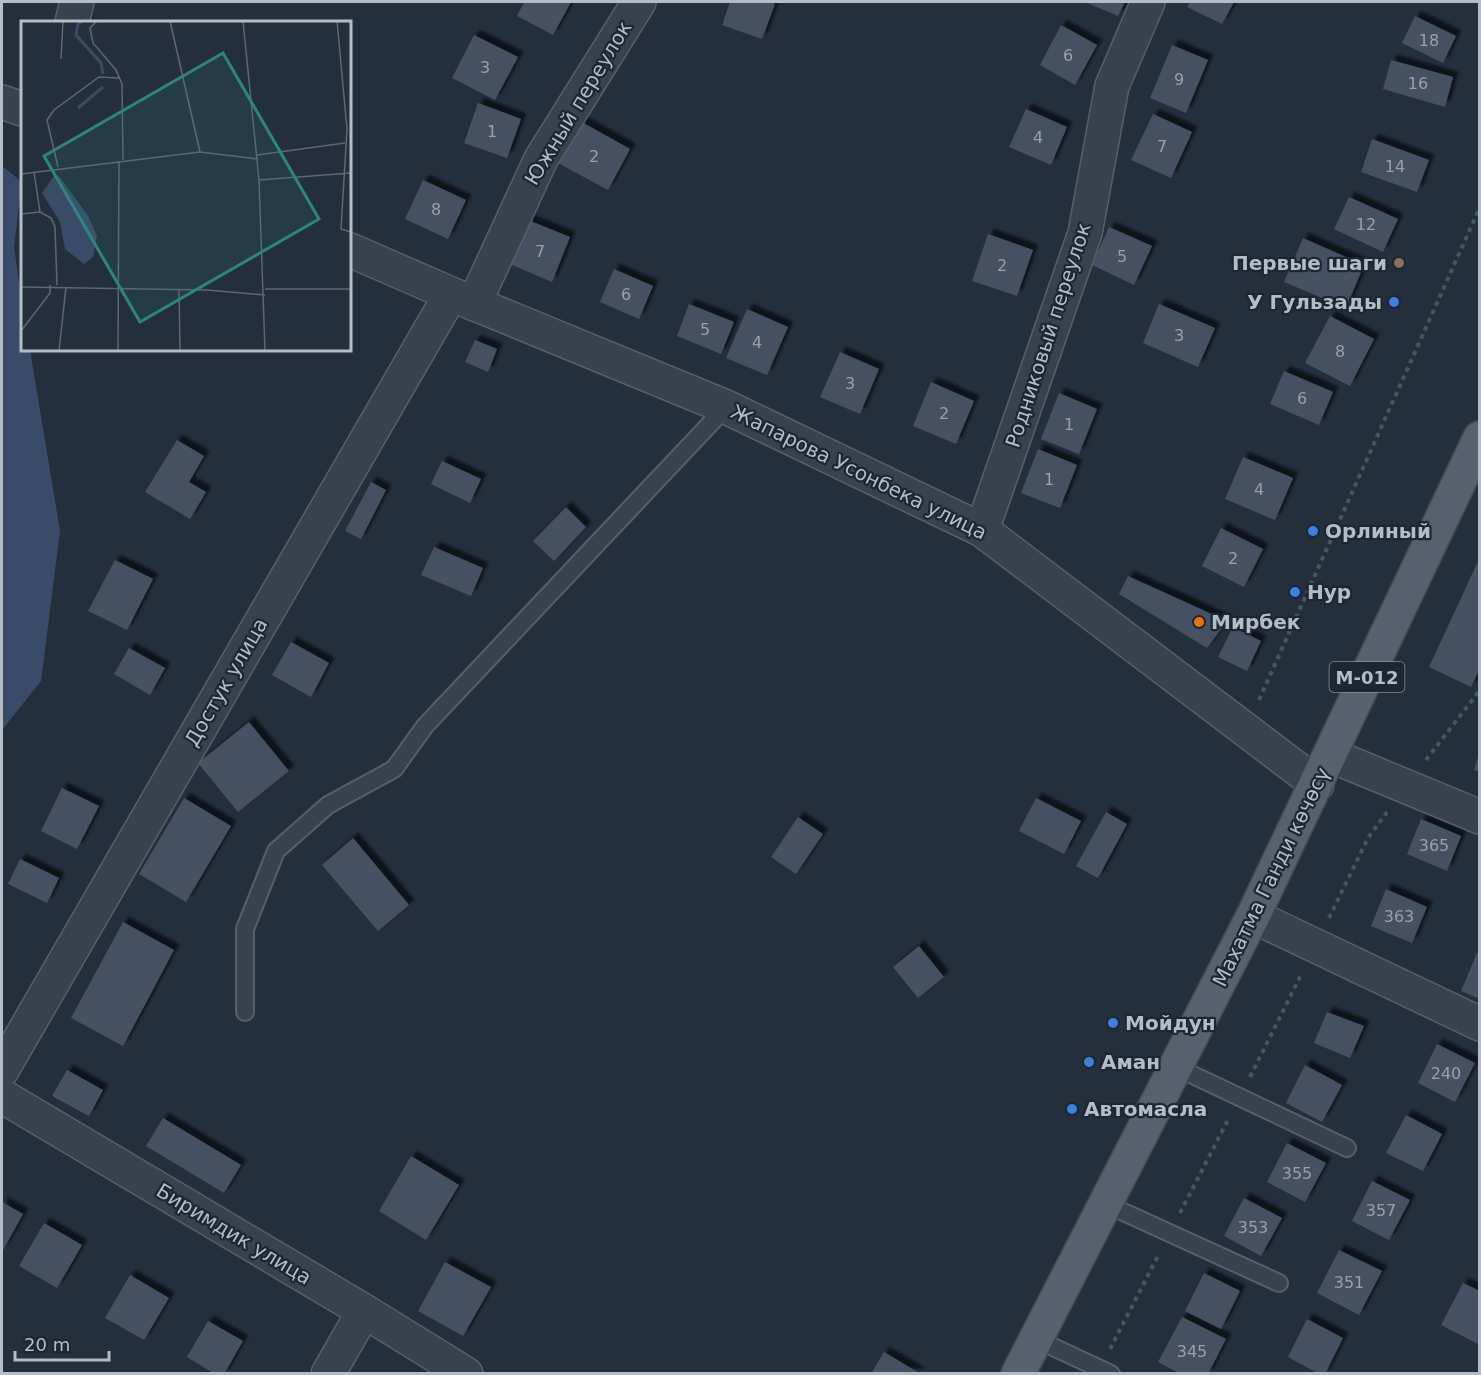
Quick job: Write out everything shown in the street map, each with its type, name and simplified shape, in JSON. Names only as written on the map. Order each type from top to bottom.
[{"type":"main road","name":"Махатма Ганди көчөсү","points":[[1018,1374],[1253,916],[1479,438]]},
{"type":"street","points":[[72,21],[77,2]]},
{"type":"street","name":"Южный переулок","points":[[463,299],[542,159],[639,2]]},
{"type":"street","name":"Родниковый переулок","points":[[982,530],[1084,233],[1112,86],[1148,2]]},
{"type":"street","points":[[2,102],[21,109]]},
{"type":"street","name":"Жапарова Усонбека улица","points":[[351,250],[726,407],[982,530],[1317,784]]},
{"type":"street","name":"Достук улица","points":[[2,1070],[463,299]]},
{"type":"street","points":[[1330,755],[1479,817]]},
{"type":"street","points":[[1253,916],[1479,1024]]},
{"type":"street","name":"Биримдик улица","points":[[2,1096],[466,1374]]},
{"type":"street","points":[[328,1374],[364,1311]]},
{"type":"lane","points":[[245,1012],[245,929],[276,851],[328,805],[394,769],[425,726],[726,407]]},
{"type":"lane","points":[[1176,1067],[1347,1148]]},
{"type":"lane","points":[[1106,1204],[1279,1283]]},
{"type":"lane","points":[[1036,1339],[1106,1371]]},
{"type":"path","points":[[1246,731],[1479,207]]},
{"type":"path","points":[[1106,1371],[1170,1233],[1368,838],[1479,690]]},
{"type":"water","points":[[2,166],[21,181],[14,247],[21,294],[21,351],[30,351],[60,531],[41,681],[2,730]]},
{"type":"building","points":[[524,2],[571,2],[553,35],[517,16]]},
{"type":"building","points":[[730,2],[775,4],[762,39],[722,25]]},
{"type":"building","points":[[1085,2],[1125,2],[1118,16]]},
{"type":"building","points":[[1190,2],[1234,2],[1222,24],[1187,7]]},
{"type":"building","points":[[1415,16],[1456,36],[1443,63],[1402,43]]},
{"type":"building","points":[[1061,25],[1097,45],[1075,85],[1040,65]]},
{"type":"building","points":[[474,35],[518,57],[495,100],[452,78]]},
{"type":"building","points":[[1172,45],[1208,60],[1186,113],[1150,98]]},
{"type":"building","points":[[1391,60],[1453,77],[1445,107],[1383,89]]},
{"type":"building","points":[[478,103],[521,119],[507,158],[464,143]]},
{"type":"building","points":[[1026,109],[1067,127],[1051,165],[1009,147]]},
{"type":"building","points":[[1153,114],[1192,132],[1171,178],[1131,160]]},
{"type":"building","points":[[580,121],[630,149],[608,190],[558,163]]},
{"type":"building","points":[[1372,139],[1429,160],[1417,192],[1361,172]]},
{"type":"building","points":[[423,180],[466,200],[448,239],[405,219]]},
{"type":"building","points":[[1349,197],[1398,219],[1383,252],[1334,229]]},
{"type":"building","points":[[528,220],[570,237],[552,282],[510,264]]},
{"type":"building","points":[[1109,227],[1152,246],[1134,285],[1092,265]]},
{"type":"building","points":[[988,234],[1033,250],[1017,296],[972,281]]},
{"type":"building","points":[[1303,238],[1364,265],[1346,308],[1284,282]]},
{"type":"building","points":[[614,269],[653,286],[639,319],[600,302]]},
{"type":"building","points":[[689,304],[734,322],[721,354],[677,336]]},
{"type":"building","points":[[1159,304],[1215,328],[1198,367],[1143,343]]},
{"type":"building","points":[[747,309],[788,327],[767,375],[726,358]]},
{"type":"building","points":[[1330,316],[1374,339],[1350,386],[1305,363]]},
{"type":"building","points":[[475,340],[497,349],[488,372],[465,362]]},
{"type":"building","points":[[840,352],[879,369],[860,414],[820,397]]},
{"type":"building","points":[[1284,371],[1333,392],[1319,425],[1270,404]]},
{"type":"building","points":[[931,382],[974,401],[956,444],[913,426]]},
{"type":"building","points":[[1059,393],[1097,409],[1079,454],[1041,439]]},
{"type":"building","points":[[177,440],[204,456],[189,482],[206,492],[190,519],[145,492]]},
{"type":"building","points":[[1038,449],[1077,465],[1060,508],[1021,493]]},
{"type":"building","points":[[1243,457],[1293,478],[1275,520],[1225,499]]},
{"type":"building","points":[[442,461],[481,479],[470,503],[431,484]]},
{"type":"building","points":[[371,482],[386,490],[361,539],[345,531]]},
{"type":"building","points":[[566,507],[586,527],[554,561],[533,541]]},
{"type":"building","points":[[1221,528],[1263,549],[1244,587],[1202,566]]},
{"type":"building","points":[[434,547],[483,568],[471,596],[421,575]]},
{"type":"building","points":[[1480,557],[1480,668],[1471,687],[1429,667]]},
{"type":"building","points":[[115,560],[153,579],[127,630],[88,611]]},
{"type":"building","points":[[1128,576],[1227,621],[1207,648],[1119,594]]},
{"type":"building","points":[[1233,627],[1261,641],[1247,671],[1218,657]]},
{"type":"building","points":[[291,642],[329,663],[311,697],[272,675]]},
{"type":"building","points":[[129,648],[165,668],[150,695],[114,674]]},
{"type":"building","points":[[249,722],[289,771],[238,812],[198,763]]},
{"type":"building","points":[[1480,754],[1480,772],[1474,770]]},
{"type":"building","points":[[62,788],[99,806],[77,849],[41,831]]},
{"type":"building","points":[[184,798],[231,826],[186,902],[139,874]]},
{"type":"building","points":[[1036,798],[1081,821],[1064,854],[1019,831]]},
{"type":"building","points":[[1106,812],[1127,824],[1098,878],[1076,866]]},
{"type":"building","points":[[798,817],[823,834],[796,874],[771,857]]},
{"type":"building","points":[[1421,819],[1461,836],[1447,871],[1407,854]]},
{"type":"building","points":[[353,838],[409,905],[378,931],[322,865]]},
{"type":"building","points":[[20,859],[59,878],[47,903],[8,884]]},
{"type":"building","points":[[1386,889],[1427,907],[1412,943],[1371,926]]},
{"type":"building","points":[[123,922],[174,950],[123,1046],[71,1018]]},
{"type":"building","points":[[919,946],[944,977],[918,998],[893,967]]},
{"type":"building","points":[[1477,953],[1480,953],[1480,999],[1461,991]]},
{"type":"building","points":[[1327,1012],[1364,1026],[1350,1058],[1314,1043]]},
{"type":"building","points":[[1437,1044],[1475,1063],[1455,1102],[1418,1083]]},
{"type":"building","points":[[1305,1065],[1342,1085],[1322,1122],[1286,1103]]},
{"type":"building","points":[[67,1070],[103,1090],[89,1116],[52,1096]]},
{"type":"building","points":[[1406,1115],[1442,1134],[1423,1171],[1386,1153]]},
{"type":"building","points":[[163,1118],[241,1165],[224,1193],[146,1146]]},
{"type":"building","points":[[1287,1143],[1326,1163],[1305,1202],[1267,1182]]},
{"type":"building","points":[[411,1156],[459,1185],[426,1240],[379,1211]]},
{"type":"building","points":[[1372,1181],[1410,1200],[1389,1240],[1352,1221]]},
{"type":"building","points":[[1244,1198],[1282,1218],[1261,1256],[1224,1236]]},
{"type":"building","points":[[2,1202],[23,1214],[2,1252]]},
{"type":"building","points":[[44,1223],[82,1245],[57,1288],[19,1266]]},
{"type":"building","points":[[1339,1250],[1382,1271],[1359,1315],[1317,1293]]},
{"type":"building","points":[[445,1262],[491,1287],[463,1336],[418,1311]]},
{"type":"building","points":[[1204,1273],[1240,1291],[1221,1329],[1185,1311]]},
{"type":"building","points":[[130,1275],[169,1298],[144,1340],[105,1318]]},
{"type":"building","points":[[1463,1283],[1480,1291],[1480,1345],[1441,1325]]},
{"type":"building","points":[[1182,1317],[1226,1339],[1208,1374],[1180,1374],[1158,1362]]},
{"type":"building","points":[[1307,1319],[1343,1338],[1325,1374],[1319,1374],[1288,1357]]},
{"type":"building","points":[[208,1321],[243,1341],[224,1374],[215,1374],[187,1357]]},
{"type":"building","points":[[884,1352],[921,1374],[871,1374]]},
{"type":"place","name":"Первые шаги","points":[[1399,263]]},
{"type":"place","name":"У Гульзады","points":[[1394,302]]},
{"type":"place","name":"Орлиный","points":[[1313,531]]},
{"type":"place","name":"Нур","points":[[1295,592]]},
{"type":"place","name":"Мирбек","points":[[1199,622]]},
{"type":"place","name":"Мойдун","points":[[1113,1023]]},
{"type":"place","name":"Аман","points":[[1089,1062]]},
{"type":"place","name":"Автомасла","points":[[1072,1109]]}]
